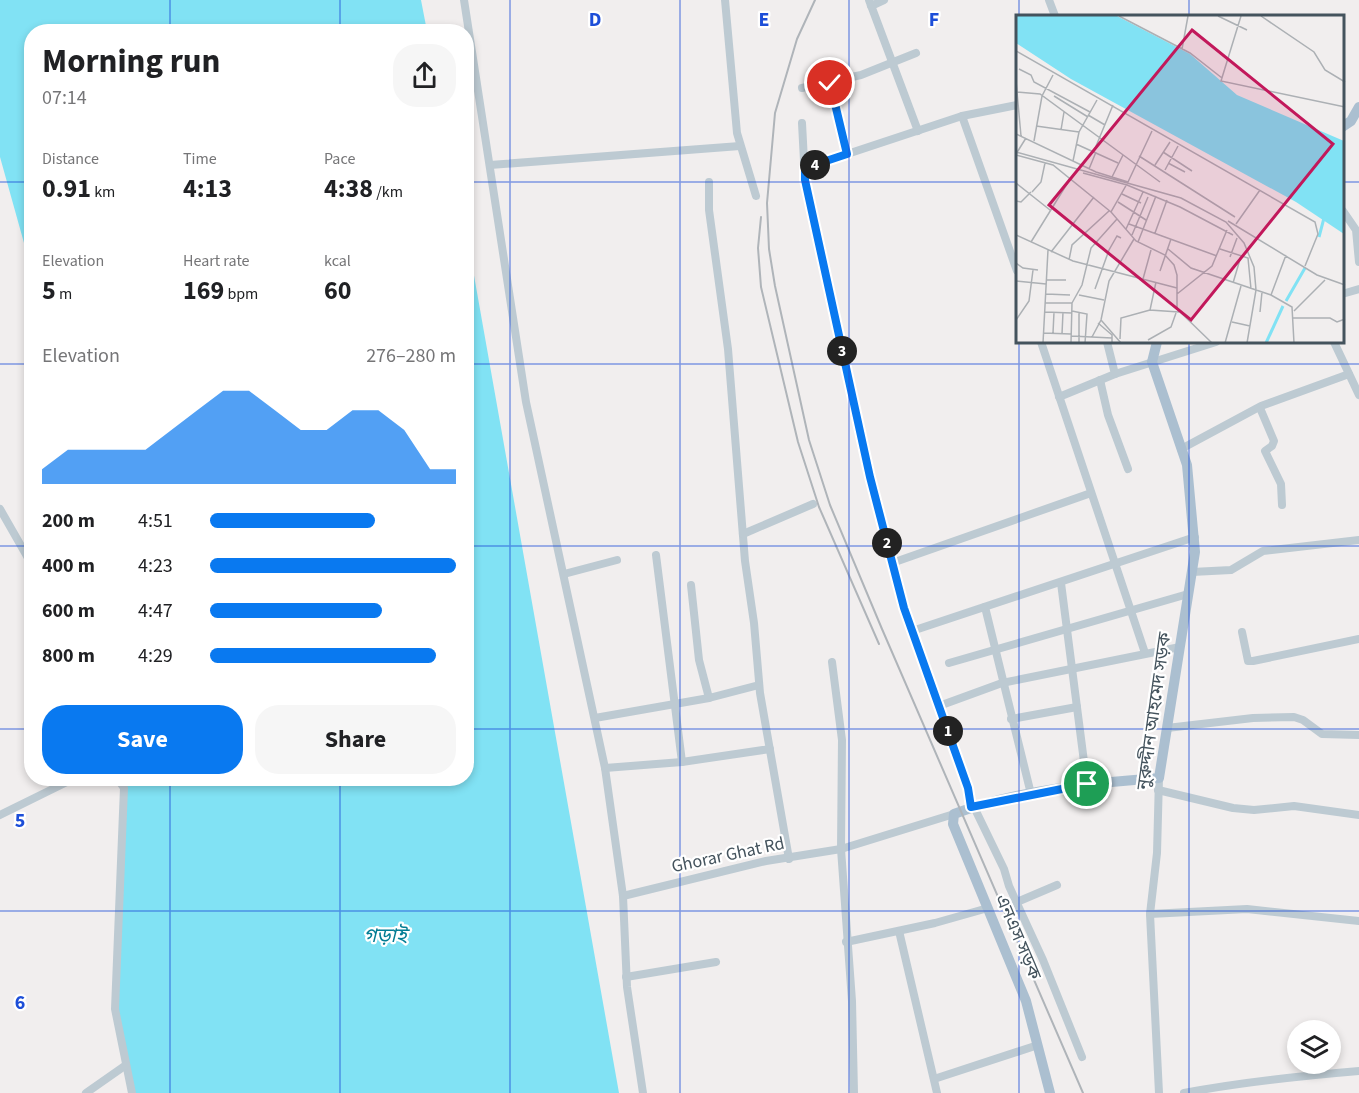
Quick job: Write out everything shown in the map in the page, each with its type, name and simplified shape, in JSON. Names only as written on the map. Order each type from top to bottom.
[{"type":"main road","points":[[1344,126],[1351,121],[1359,107]]},
{"type":"main road","points":[[1152,362],[1156,344]]},
{"type":"main road","name":"নুরুদ্দীন আহমেদ সড়ক","points":[[1152,362],[1188,473],[1195,537],[1192,572],[1159,778]]},
{"type":"main road","points":[[954,814],[973,807],[1087,784],[1159,778]]},
{"type":"main road","name":"এনএস সড়ক","points":[[954,814],[953,824],[1026,1001],[1050,1093]]},
{"type":"street","points":[[464,0],[468,24]]},
{"type":"street","points":[[725,0],[737,133],[756,196]]},
{"type":"street","points":[[884,0],[870,3],[918,131]]},
{"type":"street","points":[[1049,0],[1055,15]]},
{"type":"street","points":[[802,88],[830,83],[893,63],[916,53]]},
{"type":"street","points":[[474,63],[526,402],[605,768],[623,896],[626,978],[643,1093]]},
{"type":"street","points":[[830,83],[847,154]]},
{"type":"street","points":[[805,168],[962,116],[1016,105]]},
{"type":"street","points":[[962,116],[1016,268]]},
{"type":"street","points":[[801,123],[805,168],[832,309],[892,563],[912,631],[973,807],[989,833],[1082,1056]]},
{"type":"street","points":[[490,165],[740,146]]},
{"type":"street","points":[[709,182],[709,210],[724,319],[759,686],[789,859]]},
{"type":"street","points":[[1344,214],[1356,230],[1359,262]]},
{"type":"street","points":[[1344,293],[1359,289]]},
{"type":"street","points":[[1042,344],[1145,652]]},
{"type":"street","points":[[1108,344],[1115,374]]},
{"type":"street","points":[[1059,397],[1115,374],[1210,344]]},
{"type":"street","points":[[1335,344],[1359,395]]},
{"type":"street","points":[[1181,449],[1260,408],[1349,374]]},
{"type":"street","points":[[1100,380],[1108,416],[1128,469]]},
{"type":"street","points":[[1260,408],[1274,441],[1272,446],[1265,451],[1281,484],[1282,505]]},
{"type":"street","points":[[892,563],[1091,493]]},
{"type":"street","points":[[743,534],[813,504]]},
{"type":"street","points":[[0,509],[24,551]]},
{"type":"street","points":[[912,631],[1195,537]]},
{"type":"street","points":[[1192,572],[1231,570],[1263,551],[1359,540]]},
{"type":"street","points":[[656,555],[682,762]]},
{"type":"street","points":[[564,574],[617,560]]},
{"type":"street","points":[[1061,583],[1087,784]]},
{"type":"street","points":[[691,585],[699,660],[709,698]]},
{"type":"street","points":[[949,663],[1188,594]]},
{"type":"street","points":[[985,607],[1031,794]]},
{"type":"street","points":[[1242,632],[1248,661],[1359,639]]},
{"type":"street","points":[[939,706],[1002,683],[1145,652],[1180,647]]},
{"type":"street","points":[[832,662],[842,741],[841,849],[852,1001],[854,1093]]},
{"type":"street","points":[[595,718],[709,698],[759,686]]},
{"type":"street","points":[[1011,719],[1077,707]]},
{"type":"street","points":[[1167,728],[1254,718],[1294,717],[1303,720],[1322,734],[1359,735]]},
{"type":"street","points":[[605,768],[682,762],[770,749]]},
{"type":"street","name":"নুরুদ্দীন আহমেদ সড়ক","points":[[1159,778],[1157,853],[1150,914],[1159,1093]]},
{"type":"street","points":[[0,815],[59,786]]},
{"type":"street","points":[[123,786],[115,1009],[132,1093]]},
{"type":"street","points":[[1158,790],[1233,808],[1254,810],[1294,806],[1359,814]]},
{"type":"street","name":"Ghorar Ghat Rd","points":[[623,896],[766,861],[841,849],[954,814]]},
{"type":"street","points":[[1017,902],[1057,885]]},
{"type":"street","points":[[846,942],[988,908]]},
{"type":"street","points":[[1150,914],[1247,909],[1359,921]]},
{"type":"street","points":[[899,931],[936,1093]]},
{"type":"street","points":[[626,978],[716,962]]},
{"type":"street","points":[[934,1079],[1038,1045]]},
{"type":"street","points":[[86,1093],[126,1065]]},
{"type":"street","points":[[1184,1093],[1260,1079],[1285,1079],[1359,1071]]},
{"type":"water","points":[[0,0],[421,0],[426,24],[24,24],[24,243],[0,157]]},
{"type":"water","name":"গড়াই","points":[[474,275],[619,1093],[134,1093],[117,1009],[127,786],[474,786]]},
{"type":"railway","points":[[815,0],[797,39],[775,113],[767,203],[769,249],[775,286],[809,440],[830,505],[882,629],[1083,1093]]},
{"type":"railway","points":[[761,217],[758,248],[761,287],[798,442],[819,507],[879,644]]},
{"type":"route","points":[[830,83],[847,154],[805,168],[805,180],[870,477],[904,608],[968,788],[971,807],[1047,790],[1087,784]]}]
